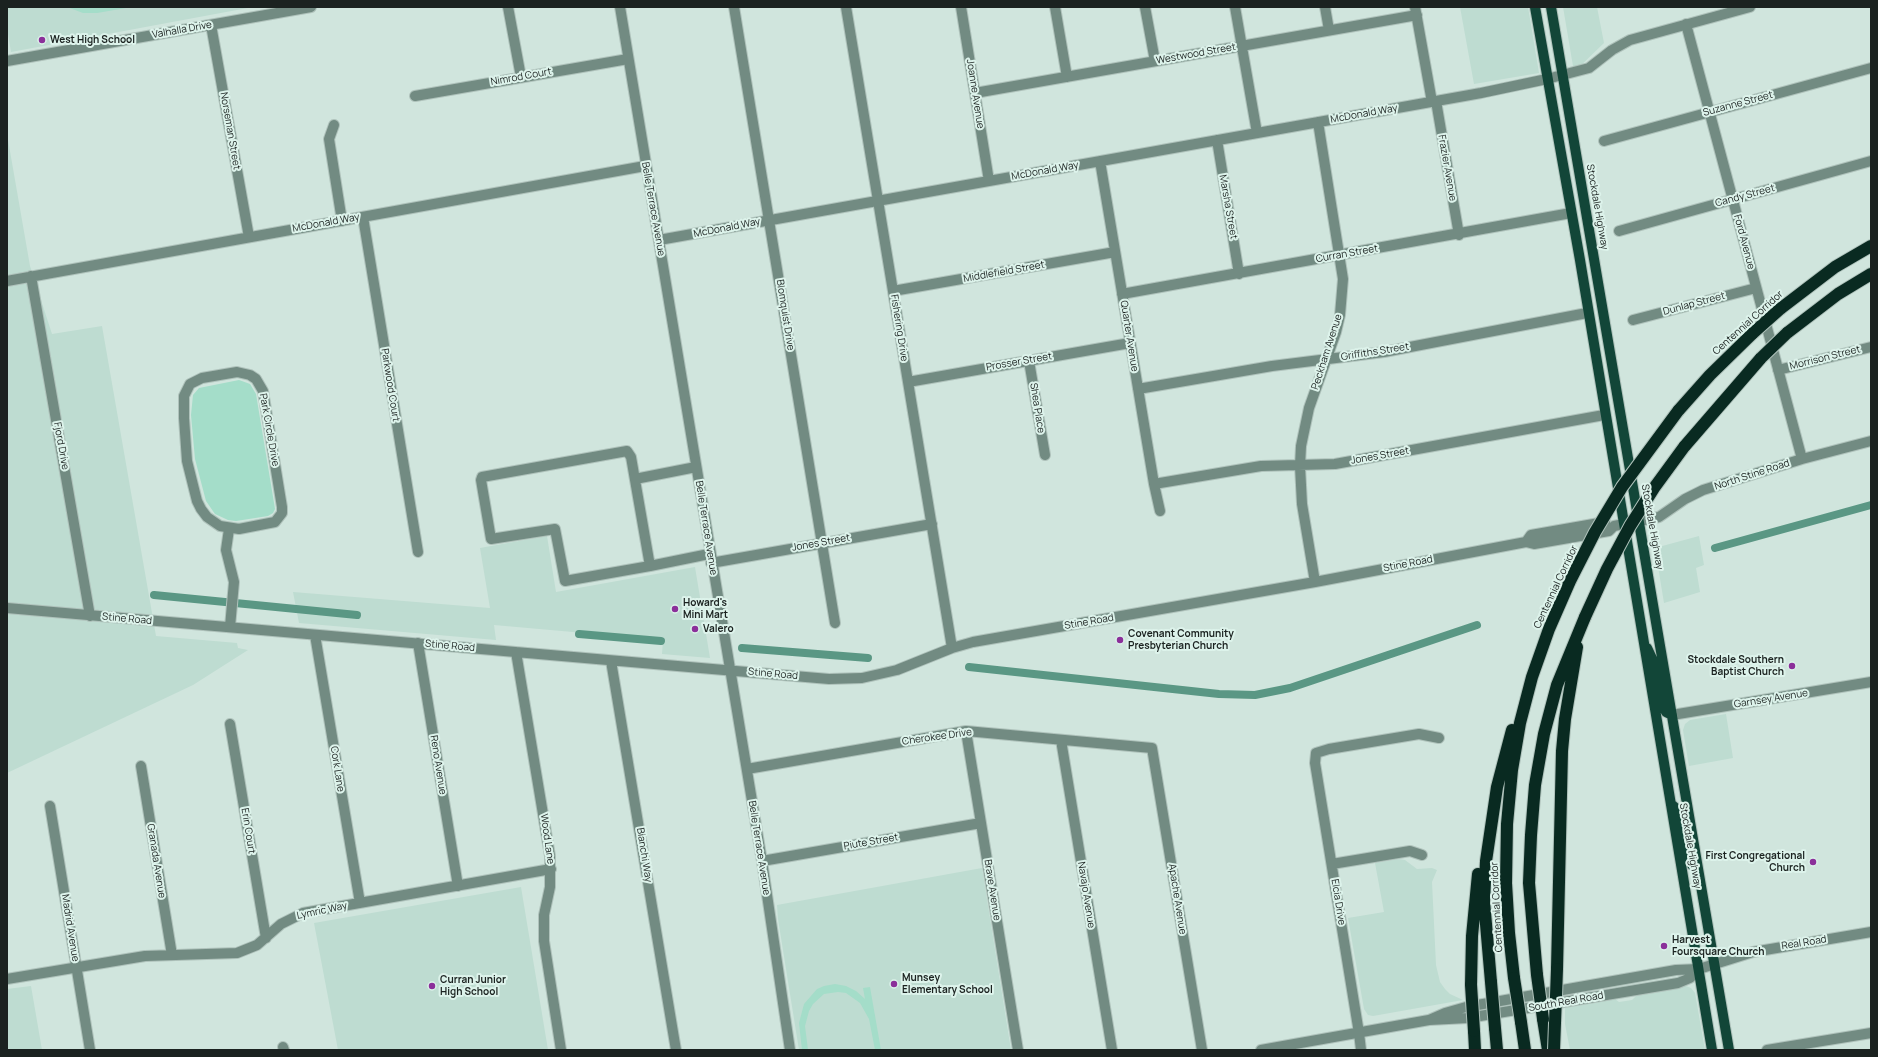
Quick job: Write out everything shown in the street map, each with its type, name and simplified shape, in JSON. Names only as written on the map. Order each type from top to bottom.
[{"type":"highway","name":"Centennial Corridor","points":[[1525,1050],[1514,978],[1507,908],[1507,824],[1516,747],[1526,700],[1539,655],[1570,580],[1595,532],[1622,487],[1678,411],[1710,375],[1780,309],[1830,271],[1871,246]]},
{"type":"highway","points":[[1548,1050],[1537,975],[1529,883],[1531,835],[1536,785],[1550,709],[1565,663],[1606,570],[1630,526],[1654,488],[1684,447],[1761,358],[1787,333],[1822,306],[1871,274]]},
{"type":"highway","points":[[1554,1050],[1562,751],[1567,705],[1583,621]]},
{"type":"highway","points":[[1475,1050],[1471,985],[1475,895],[1482,854],[1511,733],[1539,655]]},
{"type":"highway","points":[[1492,814],[1486,854],[1484,894],[1497,1050]]},
{"type":"main road","name":"Stockdale Highway","points":[[1535,7],[1556,77],[1639,522],[1730,1050]]},
{"type":"main road","name":"Stockdale Highway","points":[[1551,7],[1556,77],[1571,213],[1604,416],[1619,526],[1643,639],[1712,1050]]},
{"type":"main road","points":[[1643,639],[1654,660],[1663,706],[1666,712],[1672,715]]},
{"type":"main road","points":[[1671,804],[1679,811],[1687,850],[1701,885]]},
{"type":"street","name":"Valhalla Drive","points":[[7,61],[311,7]]},
{"type":"street","points":[[508,7],[521,77]]},
{"type":"street","name":"Belle Terrace Avenue","points":[[620,7],[710,559],[762,861],[790,1050]]},
{"type":"street","name":"Blomquist Drive","points":[[734,7],[835,623]]},
{"type":"street","name":"Fishering Drive","points":[[846,7],[952,648]]},
{"type":"street","name":"Joanne Avenue","points":[[961,7],[989,181]]},
{"type":"street","points":[[1055,7],[1067,77]]},
{"type":"street","points":[[1145,7],[1154,61]]},
{"type":"street","points":[[1235,7],[1257,133]]},
{"type":"street","points":[[1325,7],[1329,30]]},
{"type":"street","name":"McDonald Way","points":[[659,240],[1434,102],[1556,77],[1589,68],[1612,50],[1630,40],[1750,7]]},
{"type":"street","name":"Westwood Street","points":[[975,93],[1329,30],[1416,11]]},
{"type":"street","name":"Frazier Avenue","points":[[1416,11],[1458,235]]},
{"type":"street","name":"Ford Avenue","points":[[1686,24],[1802,459]]},
{"type":"street","name":"Norseman Street","points":[[211,25],[249,237]]},
{"type":"street","name":"Nimrod Court","points":[[415,96],[628,59]]},
{"type":"street","name":"Suzanne Street","points":[[1604,141],[1871,68]]},
{"type":"street","name":"Peckham Avenue","points":[[1315,582],[1302,504],[1300,466],[1304,427],[1340,315],[1343,279],[1318,122]]},
{"type":"street","points":[[334,125],[329,139],[342,221]]},
{"type":"street","name":"Marsha Street","points":[[1217,140],[1239,274]]},
{"type":"street","name":"Quarter Avenue","points":[[1100,161],[1154,484],[1160,511]]},
{"type":"street","name":"Candy Street","points":[[1619,231],[1871,161]]},
{"type":"street","name":"McDonald Way","points":[[7,281],[645,166]]},
{"type":"street","name":"Curran Street","points":[[1122,294],[1458,235],[1571,213]]},
{"type":"street","name":"Parkwood Court","points":[[363,217],[418,552]]},
{"type":"street","name":"Middlefield Street","points":[[893,291],[1115,252]]},
{"type":"street","name":"Fjord Drive","points":[[32,276],[90,616]]},
{"type":"street","name":"Dunlap Street","points":[[1633,320],[1756,288]]},
{"type":"street","name":"Griffiths Street","points":[[1138,390],[1272,366],[1384,352],[1587,313]]},
{"type":"street","name":"Prosser Street","points":[[908,382],[1130,343]]},
{"type":"street","name":"Morrison Street","points":[[1778,370],[1871,347]]},
{"type":"street","name":"Shea Place","points":[[1029,361],[1045,455]]},
{"type":"street","name":"Park Circle Drive","points":[[237,372],[244,373],[256,379],[263,391],[282,508],[279,518],[269,524],[239,529],[229,528],[220,526],[207,517],[197,501],[187,461],[184,437],[184,396],[190,384],[196,380],[237,372]]},
{"type":"street","name":"Jones Street","points":[[1154,484],[1243,469],[1336,464],[1604,416]]},
{"type":"street","name":"North Stine Road","points":[[1619,526],[1659,516],[1694,494],[1802,459],[1871,441]]},
{"type":"street","name":"Jones Street","points":[[635,479],[631,457],[627,451],[482,477],[480,482],[491,539],[555,529],[565,581],[650,566],[822,543],[932,524]]},
{"type":"street","points":[[650,566],[635,479],[696,467]]},
{"type":"street","name":"Stine Road","points":[[7,608],[612,661],[829,678],[862,678],[897,670],[952,648],[973,642],[1315,582],[1526,542],[1531,535],[1546,532],[1607,522],[1619,526]]},
{"type":"street","points":[[229,528],[226,550],[233,575],[233,596],[230,627]]},
{"type":"street","name":"Cork Lane","points":[[315,635],[360,903]]},
{"type":"street","name":"Reno Avenue","points":[[418,644],[458,886]]},
{"type":"street","name":"Wood Lane","points":[[516,652],[551,869],[550,887],[544,915],[544,941],[561,1050]]},
{"type":"street","name":"Bianchi Way","points":[[612,661],[676,1050]]},
{"type":"street","name":"Garnsey Avenue","points":[[1672,715],[1871,682]]},
{"type":"street","name":"Erin Court","points":[[230,724],[266,938]]},
{"type":"street","name":"Cherokee Drive","points":[[747,769],[966,731],[1152,748]]},
{"type":"street","name":"Brave Avenue","points":[[966,731],[1018,1050]]},
{"type":"street","name":"Elcia Drive","points":[[1361,1050],[1315,763],[1316,754],[1329,749],[1419,734],[1439,738]]},
{"type":"street","name":"Navajo Avenue","points":[[1061,740],[1112,1050]]},
{"type":"street","name":"Apache Avenue","points":[[1152,748],[1202,1050]]},
{"type":"street","name":"Granada Avenue","points":[[141,766],[172,955]]},
{"type":"street","name":"Madrid Avenue","points":[[50,806],[90,1050]]},
{"type":"street","name":"Piute Street","points":[[762,861],[981,823]]},
{"type":"street","points":[[1332,864],[1410,851],[1422,855]]},
{"type":"street","name":"Lymric Way","points":[[7,979],[145,956],[237,953],[257,945],[281,924],[303,914],[551,869]]},
{"type":"street","name":"Real Road","points":[[1715,964],[1753,952],[1871,932]]},
{"type":"street","name":"South Real Road","points":[[1261,1050],[1429,1020],[1468,1018],[1678,983],[1690,978],[1699,969],[1715,964]]},
{"type":"street","points":[[1768,1050],[1871,1033]]},
{"type":"shaded area","name":"West High School","points":[[7,7],[253,7],[11,52],[7,28]]},
{"type":"shaded area","points":[[1460,7],[1528,7],[1539,73],[1474,84]]},
{"type":"shaded area","points":[[1563,7],[1597,7],[1604,43],[1574,72]]},
{"type":"shaded area","points":[[7,134],[30,266],[52,334],[102,326],[156,636],[237,643],[238,648],[248,650],[193,685],[7,773]]},
{"type":"shaded area","points":[[547,536],[556,592],[695,567],[710,658],[662,654],[663,640],[494,625],[496,640],[299,623],[293,592],[490,608],[480,548]]},
{"type":"shaded area","points":[[1699,536],[1704,565],[1696,568],[1700,592],[1664,603],[1655,548]]},
{"type":"shaded area","points":[[1726,714],[1733,758],[1689,766],[1683,730],[1685,724],[1690,720]]},
{"type":"shaded area","points":[[1399,859],[1405,860],[1417,869],[1432,868],[1437,870],[1432,882],[1436,965],[1440,982],[1445,989],[1450,994],[1463,1000],[1373,1016],[1368,1015],[1364,1009],[1348,918],[1384,912],[1375,863]]},
{"type":"shaded area","name":"Munsey Elementary School","points":[[982,868],[1011,1050],[799,1050],[777,905]]},
{"type":"shaded area","name":"Curran Junior High School","points":[[521,887],[548,1050],[338,1050],[314,923]]},
{"type":"shaded area","points":[[31,986],[42,1050],[7,1050],[7,989]]},
{"type":"shaded area","points":[[1686,986],[1691,988],[1695,993],[1705,1050],[1570,1050],[1565,1024],[1565,1006],[1615,999],[1619,1002],[1632,1000],[1637,995]]},
{"type":"green space","points":[[67,7],[132,7],[97,13],[83,13]]},
{"type":"green space","points":[[239,380],[250,384],[256,394],[275,509],[273,513],[268,516],[236,521],[228,520],[215,514],[206,501],[195,459],[191,415],[193,395],[199,388]]},
{"type":"green space","points":[[835,984],[846,986],[856,991],[865,999],[863,988],[870,987],[881,1050],[875,1050],[869,1019],[860,1003],[846,993],[838,992],[824,994],[813,1004],[809,1011],[805,1026],[808,1050],[802,1050],[799,1023],[804,1004],[817,989]]},
{"type":"waterway","points":[[1715,548],[1871,505]]},
{"type":"waterway","points":[[154,595],[357,615]]},
{"type":"waterway","points":[[969,667],[1219,694],[1255,695],[1290,688],[1477,625]]},
{"type":"waterway","points":[[579,634],[661,641]]},
{"type":"waterway","points":[[742,648],[868,658]]},
{"type":"place","name":"West High School","points":[[42,40]]},
{"type":"place","name":"Howard's Mini Mart","points":[[675,609]]},
{"type":"place","name":"Valero","points":[[695,629]]},
{"type":"place","name":"Covenant Community Presbyterian Church","points":[[1120,640]]},
{"type":"place","name":"Stockdale Southern Baptist Church","points":[[1792,666]]},
{"type":"place","name":"First Congregational Church","points":[[1813,862]]},
{"type":"place","name":"Harvest Foursquare Church","points":[[1664,946]]},
{"type":"place","name":"Munsey Elementary School","points":[[894,984]]},
{"type":"place","name":"Curran Junior High School","points":[[432,986]]}]
